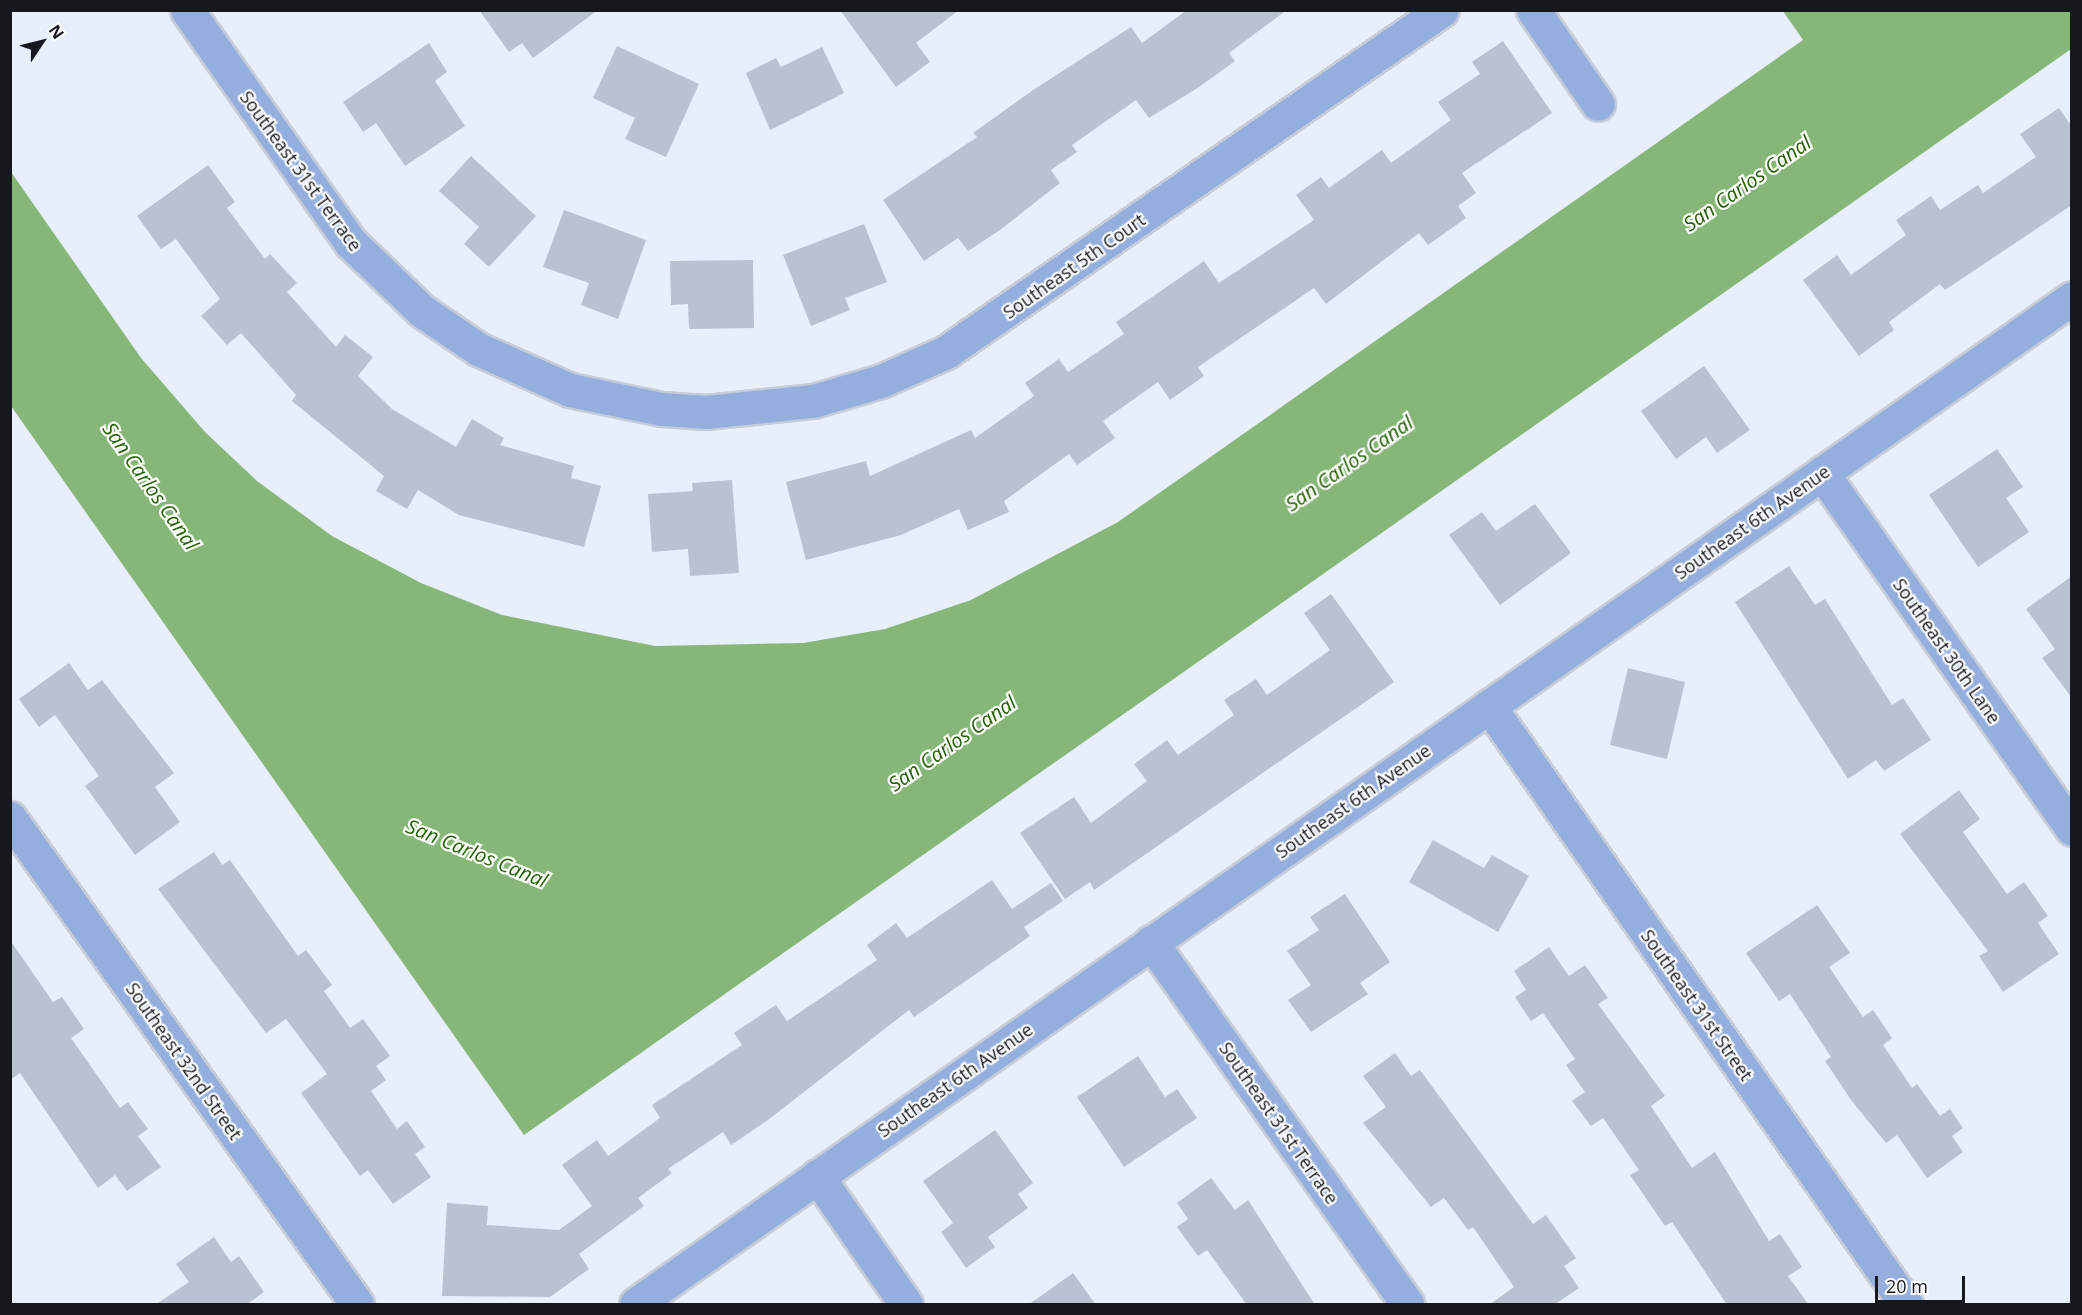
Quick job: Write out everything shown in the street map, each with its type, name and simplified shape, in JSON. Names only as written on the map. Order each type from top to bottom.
[{"type":"street","name":"Southeast 31st Terrace","points":[[187,10],[350,242],[414,304],[478,349],[538,378],[603,399],[662,409]]},
{"type":"street","name":"Southeast 5th Court","points":[[662,409],[742,411],[813,401],[881,381],[946,352],[1442,10]]},
{"type":"street","points":[[1533,10],[1598,104]]},
{"type":"street","name":"Southeast 6th Avenue","points":[[636,1305],[2072,298]]},
{"type":"street","name":"Southeast 30th Lane","points":[[1822,473],[2072,830]]},
{"type":"street","name":"Southeast 31st Street","points":[[1489,706],[1906,1305]]},
{"type":"street","name":"Southeast 32nd Street","points":[[10,818],[357,1305]]},
{"type":"street","name":"Southeast 31st Terrace","points":[[1151,942],[1407,1305]]},
{"type":"street","points":[[817,1176],[906,1305]]},
{"type":"water","name":"San Carlos Canal","points":[[1783,11],[2071,11],[2071,49],[524,1135],[11,406],[11,172],[141,358],[205,432],[257,481],[332,536],[421,583],[502,615],[655,646],[803,643],[885,629],[971,600],[1118,522],[1803,40]]},
{"type":"building","points":[[479,10],[598,10],[533,58],[522,43],[509,52]]},
{"type":"building","points":[[840,10],[959,10],[916,43],[930,62],[896,87]]},
{"type":"building","points":[[1187,10],[1287,10],[1229,53],[1235,61],[1199,87],[1149,118],[1136,100],[1072,145],[1077,152],[1051,170],[1060,183],[1000,230],[968,251],[958,238],[924,261],[883,200],[977,137],[973,133],[1033,90],[1131,27],[1142,43]]},
{"type":"building","points":[[1503,41],[1552,113],[1462,173],[1476,193],[1458,206],[1466,218],[1428,245],[1419,233],[1326,304],[1314,288],[1198,367],[1204,376],[1170,400],[1158,382],[1103,421],[1115,438],[1077,465],[1069,454],[1004,501],[1009,512],[968,530],[959,509],[901,535],[806,560],[786,482],[866,461],[870,476],[971,430],[975,438],[1034,396],[1025,383],[1059,359],[1068,372],[1124,334],[1116,322],[1204,261],[1219,283],[1314,220],[1296,195],[1321,177],[1329,188],[1382,150],[1391,163],[1451,120],[1438,102],[1480,74],[1472,62]]},
{"type":"building","points":[[429,43],[447,72],[435,81],[465,126],[405,166],[376,123],[363,132],[343,102]]},
{"type":"building","points":[[617,46],[699,84],[666,157],[625,139],[635,118],[593,98]]},
{"type":"building","points":[[822,47],[844,93],[770,130],[746,73],[776,58],[781,67]]},
{"type":"building","points":[[2059,108],[2072,127],[2072,205],[1945,290],[1940,284],[1889,322],[1894,330],[1859,356],[1803,280],[1837,255],[1851,275],[1906,235],[1896,220],[1931,196],[1940,210],[1978,185],[1983,193],[2036,157],[2020,134]]},
{"type":"building","points":[[471,156],[536,216],[489,267],[464,244],[479,227],[439,191]]},
{"type":"building","points":[[208,165],[235,202],[227,208],[265,259],[270,254],[297,283],[287,292],[336,347],[345,335],[373,357],[358,376],[392,409],[456,447],[472,419],[504,438],[500,445],[574,466],[571,478],[601,486],[584,547],[459,515],[418,490],[407,509],[376,491],[384,476],[292,401],[296,395],[241,333],[227,345],[201,316],[220,299],[176,239],[161,249],[137,216]]},
{"type":"building","points":[[564,210],[646,240],[618,319],[581,305],[589,283],[543,267]]},
{"type":"building","points":[[864,224],[887,282],[845,298],[850,310],[811,326],[783,255]]},
{"type":"building","points":[[753,260],[754,328],[689,329],[688,304],[671,305],[670,261]]},
{"type":"building","points":[[1704,366],[1750,430],[1717,453],[1706,437],[1676,459],[1641,411]]},
{"type":"building","points":[[1997,449],[2023,487],[2006,498],[2029,532],[1978,567],[1929,495]]},
{"type":"building","points":[[732,480],[739,573],[690,576],[688,549],[652,552],[648,494],[693,491],[692,483]]},
{"type":"building","points":[[1535,504],[1571,553],[1500,605],[1449,535],[1482,512],[1496,531]]},
{"type":"building","points":[[1789,566],[1815,605],[1825,599],[1892,705],[1903,698],[1931,740],[1884,771],[1876,760],[1848,779],[1735,602]]},
{"type":"building","points":[[2072,576],[2072,698],[2042,658],[2055,649],[2026,609]]},
{"type":"building","points":[[1331,594],[1394,682],[1094,890],[1090,882],[1065,899],[1020,833],[1074,797],[1091,823],[1147,781],[1134,764],[1167,740],[1178,755],[1234,715],[1224,700],[1256,679],[1267,695],[1330,650],[1304,613]]},
{"type":"building","points":[[69,663],[88,690],[102,680],[174,773],[155,787],[180,822],[135,855],[85,786],[99,776],[55,715],[39,727],[19,699]]},
{"type":"building","points":[[1628,668],[1685,682],[1667,759],[1610,745]]},
{"type":"building","points":[[1959,790],[1980,819],[1963,832],[2007,894],[2024,882],[2048,916],[2038,923],[2059,954],[2003,992],[1979,956],[1988,951],[1900,834]]},
{"type":"building","points":[[1433,840],[1484,868],[1492,855],[1529,876],[1498,932],[1409,882]]},
{"type":"building","points":[[214,852],[222,865],[230,860],[298,956],[306,950],[332,985],[324,991],[350,1028],[363,1019],[390,1056],[376,1066],[386,1080],[371,1091],[397,1129],[407,1121],[425,1147],[415,1154],[431,1177],[393,1204],[368,1170],[360,1176],[301,1093],[327,1074],[286,1019],[266,1033],[158,889]]},
{"type":"building","points":[[992,880],[1012,909],[1051,883],[1063,901],[1024,927],[1030,936],[914,1017],[909,1010],[768,1120],[731,1145],[723,1132],[668,1169],[672,1173],[638,1198],[644,1206],[579,1254],[589,1269],[550,1297],[442,1296],[447,1203],[488,1206],[487,1225],[559,1230],[592,1206],[562,1165],[597,1140],[608,1156],[660,1118],[652,1105],[742,1045],[734,1033],[776,1005],[787,1021],[877,960],[867,945],[896,923],[907,938]]},
{"type":"building","points":[[1345,894],[1390,962],[1360,983],[1368,994],[1311,1032],[1288,1000],[1311,985],[1287,951],[1319,930],[1310,917]]},
{"type":"building","points":[[1817,905],[1850,953],[1829,967],[1863,1017],[1873,1010],[1892,1038],[1883,1045],[1912,1088],[1917,1084],[1940,1116],[1950,1109],[1963,1128],[1952,1136],[1963,1152],[1927,1178],[1897,1135],[1886,1143],[1851,1100],[1825,1061],[1831,1057],[1790,994],[1779,1001],[1746,953]]},
{"type":"building","points":[[10,940],[53,1002],[62,997],[84,1029],[71,1038],[120,1108],[128,1102],[148,1129],[138,1136],[161,1167],[127,1191],[115,1175],[98,1188],[20,1073],[10,1080]]},
{"type":"building","points":[[1549,947],[1569,976],[1585,965],[1608,998],[1598,1004],[1665,1096],[1651,1106],[1692,1168],[1715,1152],[1769,1241],[1780,1234],[1802,1267],[1788,1276],[1809,1305],[1727,1305],[1672,1222],[1665,1226],[1630,1175],[1639,1170],[1603,1118],[1591,1126],[1572,1101],[1585,1092],[1566,1065],[1575,1059],[1543,1013],[1531,1021],[1515,997],[1526,990],[1514,971]]},
{"type":"building","points":[[1395,1053],[1411,1076],[1420,1070],[1533,1224],[1546,1215],[1576,1258],[1564,1266],[1579,1288],[1554,1305],[1489,1305],[1514,1287],[1473,1227],[1468,1230],[1444,1198],[1431,1207],[1363,1123],[1386,1107],[1363,1076]]},
{"type":"building","points":[[1138,1056],[1165,1097],[1177,1089],[1197,1118],[1124,1167],[1077,1097]]},
{"type":"building","points":[[995,1130],[1033,1183],[1018,1194],[1028,1208],[988,1237],[995,1247],[966,1268],[941,1232],[953,1223],[923,1181]]},
{"type":"building","points":[[1211,1178],[1235,1210],[1248,1200],[1315,1305],[1247,1305],[1207,1250],[1198,1256],[1177,1227],[1188,1219],[1177,1203]]},
{"type":"building","points":[[214,1237],[231,1262],[239,1256],[264,1292],[246,1305],[155,1305],[189,1282],[176,1264]]},
{"type":"building","points":[[1073,1273],[1096,1305],[1028,1305]]}]
